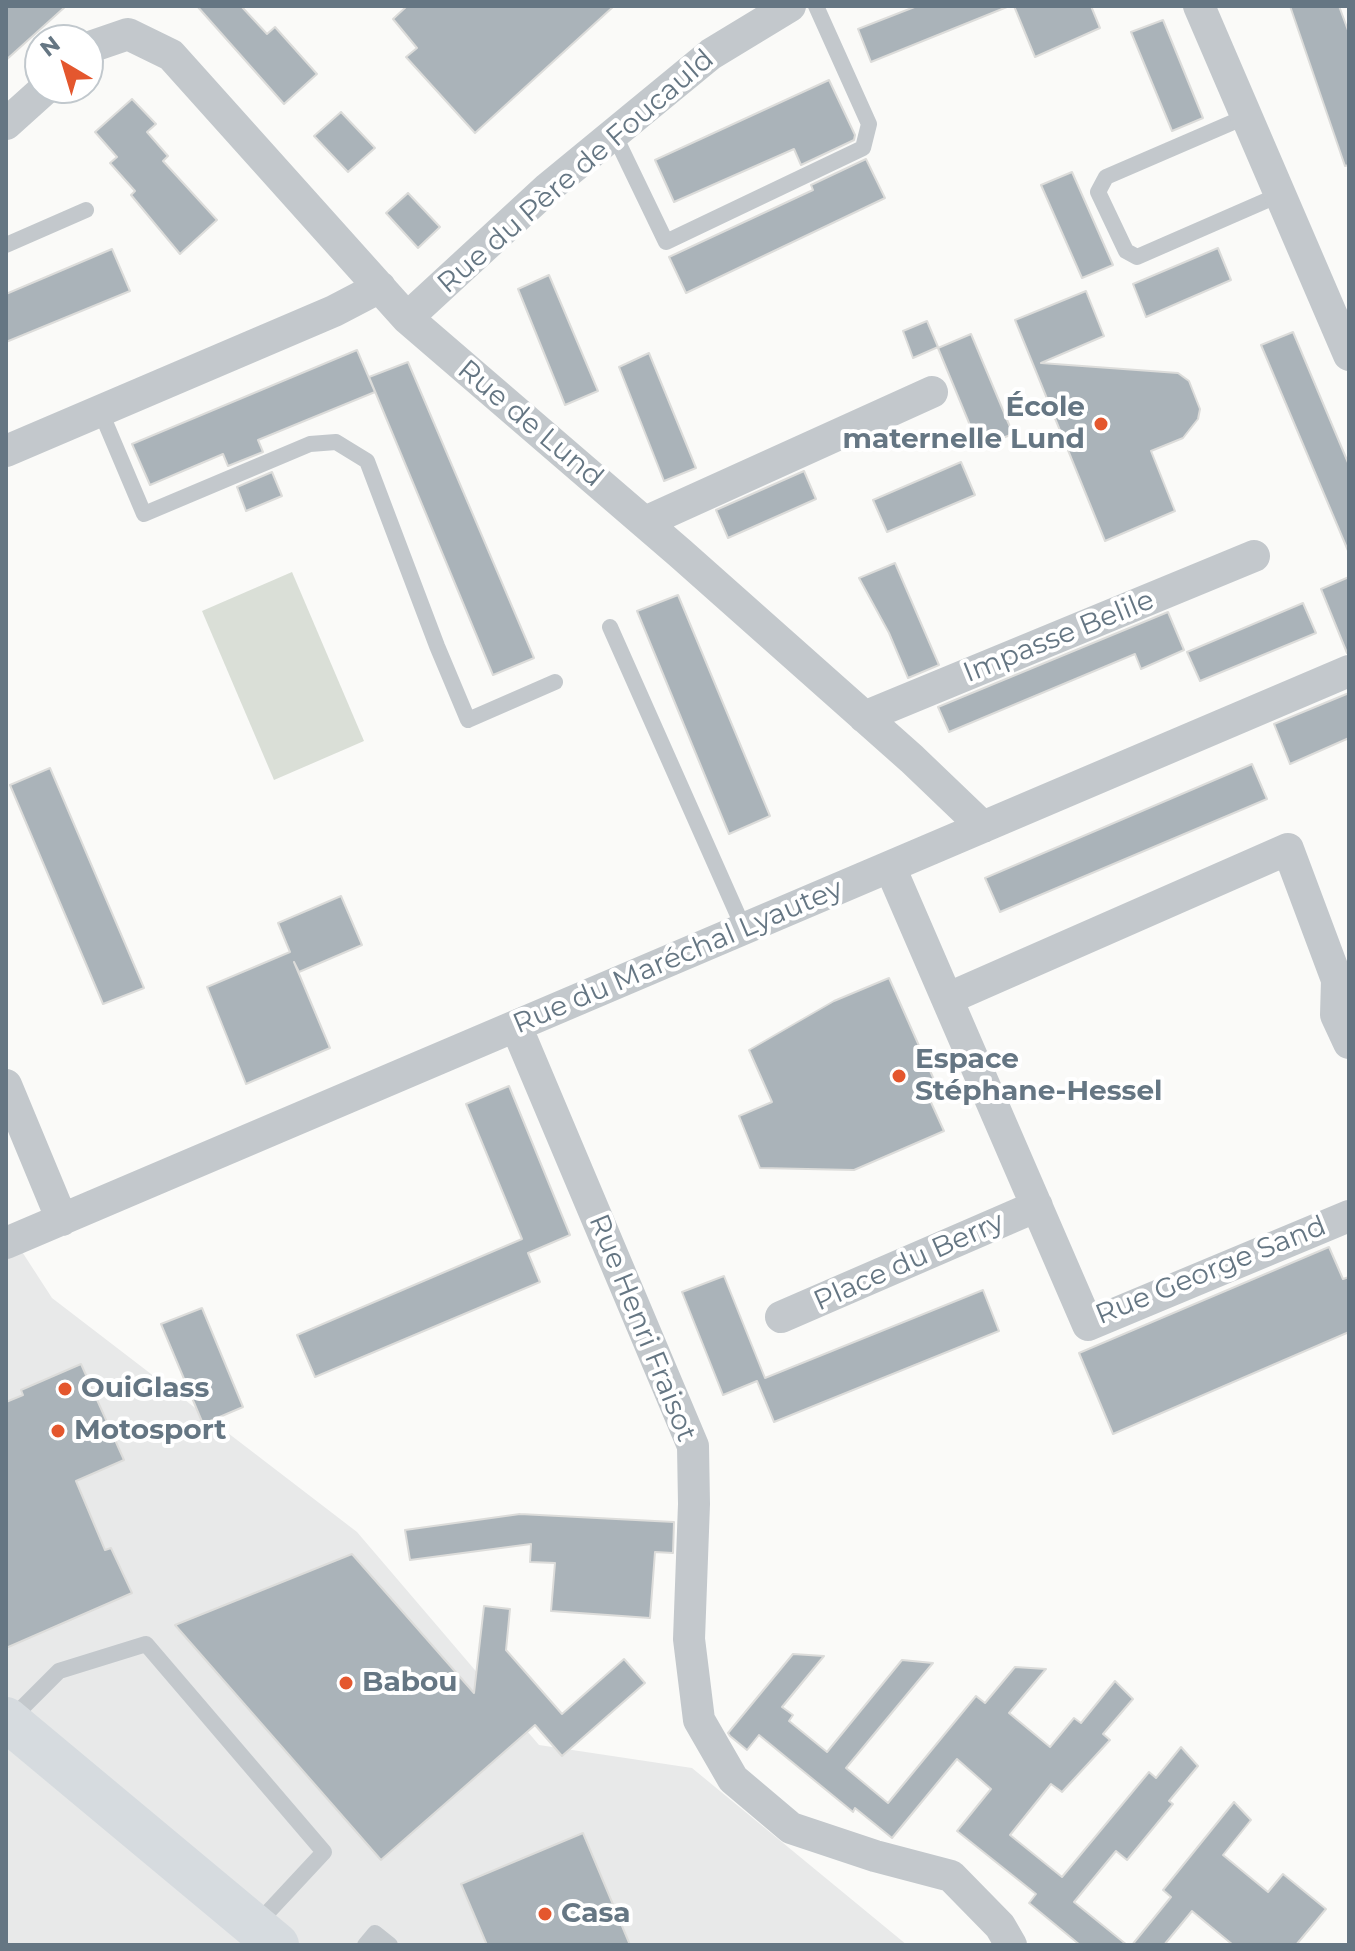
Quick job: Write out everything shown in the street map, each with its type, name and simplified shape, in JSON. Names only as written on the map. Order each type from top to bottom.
[{"type":"main road","points":[[7,1720],[266,1936]]},
{"type":"street","name":"Rue du Père de Foucauld","points":[[407,318],[548,188],[711,54],[790,6]]},
{"type":"street","points":[[1199,6],[1349,355]]},
{"type":"street","name":"Rue de Lund","points":[[104,42],[128,34],[171,55],[407,318],[645,522],[983,827]]},
{"type":"street","points":[[6,124],[28,104]]},
{"type":"street","points":[[6,451],[334,311],[380,287]]},
{"type":"street","points":[[645,522],[932,392]]},
{"type":"street","name":"Impasse Belile","points":[[864,717],[1254,556]]},
{"type":"street","name":"Rue du Maréchal Lyautey","points":[[6,1243],[1349,671]]},
{"type":"street","points":[[949,998],[1288,849],[1337,980],[1336,1015],[1349,1043]]},
{"type":"street","name":"Rue George Sand","points":[[890,867],[1088,1325],[1349,1216]]},
{"type":"street","name":"Rue Henri Fraisot","points":[[516,1026],[693,1446],[689,1639],[699,1720],[733,1779],[791,1828],[875,1856],[951,1876],[1000,1926],[1011,1945]]},
{"type":"street","points":[[6,1085],[62,1220]]},
{"type":"street","name":"Place du Berry","points":[[781,1317],[1037,1206]]},
{"type":"lane","points":[[614,134],[666,242],[863,148],[869,124],[816,6]]},
{"type":"lane","points":[[1245,117],[1106,177],[1098,192],[1126,251],[1137,257],[1279,195]]},
{"type":"lane","points":[[6,245],[86,210]]},
{"type":"lane","points":[[100,410],[144,514],[310,444],[336,442],[367,461],[468,720],[555,682]]},
{"type":"lane","points":[[610,627],[744,929]]},
{"type":"lane","points":[[7,1720],[59,1671],[146,1644],[324,1852],[266,1936]]},
{"type":"lane","points":[[365,1945],[375,1933],[390,1945]]},
{"type":"shaded area","points":[[292,572],[364,741],[274,780],[202,611]]},
{"type":"shaded area","points":[[6,1227],[52,1298],[357,1532],[539,1745],[692,1768],[907,1945],[6,1945]]},
{"type":"building","points":[[6,6],[66,6],[46,24],[24,24],[24,44],[6,60]]},
{"type":"building","points":[[197,6],[241,6],[267,34],[275,27],[317,74],[284,104]]},
{"type":"building","points":[[407,6],[614,6],[475,133],[406,57],[417,48],[393,19]]},
{"type":"building","points":[[917,6],[1007,7],[871,62],[858,29]]},
{"type":"building","points":[[1014,6],[1091,6],[1100,28],[1035,57]]},
{"type":"building","points":[[1290,6],[1339,6],[1349,33],[1349,165],[1345,166]]},
{"type":"building","points":[[1163,20],[1203,118],[1172,131],[1131,32]]},
{"type":"building","points":[[829,80],[855,135],[854,140],[801,165],[794,149],[674,202],[655,160]]},
{"type":"building","points":[[132,99],[156,124],[147,132],[168,156],[163,161],[217,220],[180,254],[131,195],[135,191],[110,163],[117,157],[95,132]]},
{"type":"building","points":[[341,112],[375,148],[348,172],[314,136]]},
{"type":"building","points":[[866,159],[885,198],[686,293],[669,257],[813,190],[811,185]]},
{"type":"building","points":[[1072,172],[1113,265],[1082,278],[1041,185]]},
{"type":"building","points":[[408,193],[440,227],[418,248],[386,213]]},
{"type":"building","points":[[1218,248],[1231,280],[1146,317],[1133,284]]},
{"type":"building","points":[[112,249],[130,291],[6,342],[6,294]]},
{"type":"building","points":[[549,275],[598,391],[565,405],[518,289]]},
{"type":"building","points":[[1086,291],[1104,336],[1041,363],[1178,373],[1189,381],[1200,409],[1198,419],[1183,438],[1151,451],[1175,511],[1105,541],[1015,320]]},
{"type":"building","points":[[927,321],[938,347],[913,358],[903,331]]},
{"type":"building","points":[[1293,332],[1349,465],[1349,553],[1261,345]]},
{"type":"building","points":[[971,334],[1013,434],[979,447],[938,348]]},
{"type":"building","points":[[357,350],[375,392],[258,440],[263,452],[228,466],[223,454],[150,485],[132,444]]},
{"type":"building","points":[[649,353],[696,468],[664,481],[619,367]]},
{"type":"building","points":[[408,362],[534,658],[493,675],[369,377]]},
{"type":"building","points":[[961,462],[975,495],[887,532],[873,500]]},
{"type":"building","points":[[804,471],[816,499],[728,538],[716,510]]},
{"type":"building","points":[[272,472],[282,496],[246,511],[237,487]]},
{"type":"building","points":[[895,563],[939,665],[908,678],[889,633],[859,578]]},
{"type":"building","points":[[1349,577],[1349,652],[1347,653],[1321,589]]},
{"type":"building","points":[[678,595],[770,816],[729,834],[637,611]]},
{"type":"building","points":[[1303,603],[1316,633],[1200,681],[1187,652]]},
{"type":"building","points":[[1168,612],[1184,650],[1141,669],[1135,654],[949,732],[938,707]]},
{"type":"building","points":[[1349,693],[1349,738],[1290,764],[1274,724]]},
{"type":"building","points":[[1252,764],[1267,799],[1000,912],[985,878]]},
{"type":"building","points":[[50,768],[144,988],[103,1004],[10,785]]},
{"type":"building","points":[[341,896],[362,945],[299,972],[294,962],[330,1048],[246,1084],[207,987],[290,952],[278,923]]},
{"type":"building","name":"Espace Stéphane-Hessel","points":[[889,978],[935,1082],[924,1087],[944,1131],[854,1170],[760,1168],[739,1116],[772,1102],[749,1050],[834,1001]]},
{"type":"building","points":[[509,1086],[570,1235],[528,1253],[540,1282],[315,1377],[297,1335],[522,1239],[466,1104]]},
{"type":"building","points":[[1329,1247],[1343,1279],[1349,1277],[1349,1332],[1113,1434],[1079,1353]]},
{"type":"building","points":[[724,1276],[765,1378],[983,1290],[999,1331],[774,1422],[757,1381],[723,1395],[682,1292]]},
{"type":"building","points":[[202,1308],[243,1407],[203,1424],[161,1324]]},
{"type":"building","points":[[81,1364],[124,1460],[76,1481],[105,1550],[111,1548],[132,1593],[6,1648],[6,1402],[23,1395],[21,1390]]},
{"type":"building","points":[[520,1514],[674,1522],[673,1553],[655,1552],[650,1618],[551,1611],[555,1563],[530,1562],[531,1544],[410,1560],[405,1530]]},
{"type":"building","name":"Babou","points":[[352,1554],[474,1693],[484,1606],[510,1609],[506,1650],[562,1714],[624,1659],[645,1683],[562,1756],[535,1725],[381,1860],[175,1625]]},
{"type":"building","points":[[793,1654],[824,1656],[782,1707],[793,1715],[789,1721],[827,1752],[902,1660],[933,1663],[846,1768],[888,1803],[976,1696],[985,1703],[1015,1667],[1046,1669],[1009,1713],[1050,1747],[1074,1718],[1081,1723],[1115,1681],[1133,1699],[1103,1734],[1110,1740],[1062,1792],[1051,1784],[1010,1835],[1062,1877],[1149,1772],[1156,1778],[1181,1747],[1198,1766],[1169,1801],[1173,1804],[1127,1860],[1116,1851],[1074,1902],[1127,1945],[1080,1945],[1029,1903],[1036,1894],[957,1831],[991,1789],[957,1759],[892,1838],[855,1808],[853,1812],[759,1735],[747,1750],[730,1736],[728,1733]]},
{"type":"building","points":[[1234,1802],[1251,1820],[1223,1855],[1268,1892],[1283,1874],[1326,1909],[1296,1945],[1233,1945],[1192,1911],[1164,1945],[1132,1945],[1171,1897],[1163,1890]]},
{"type":"building","name":"Casa","points":[[583,1833],[630,1945],[487,1945],[461,1884]]},
{"type":"place","name":"École maternelle Lund","points":[[1101,424]]},
{"type":"place","name":"Espace Stéphane-Hessel","points":[[899,1076]]},
{"type":"place","name":"OuiGlass","points":[[65,1389]]},
{"type":"place","name":"Motosport","points":[[58,1431]]},
{"type":"place","name":"Babou","points":[[346,1683]]},
{"type":"place","name":"Casa","points":[[545,1914]]}]
